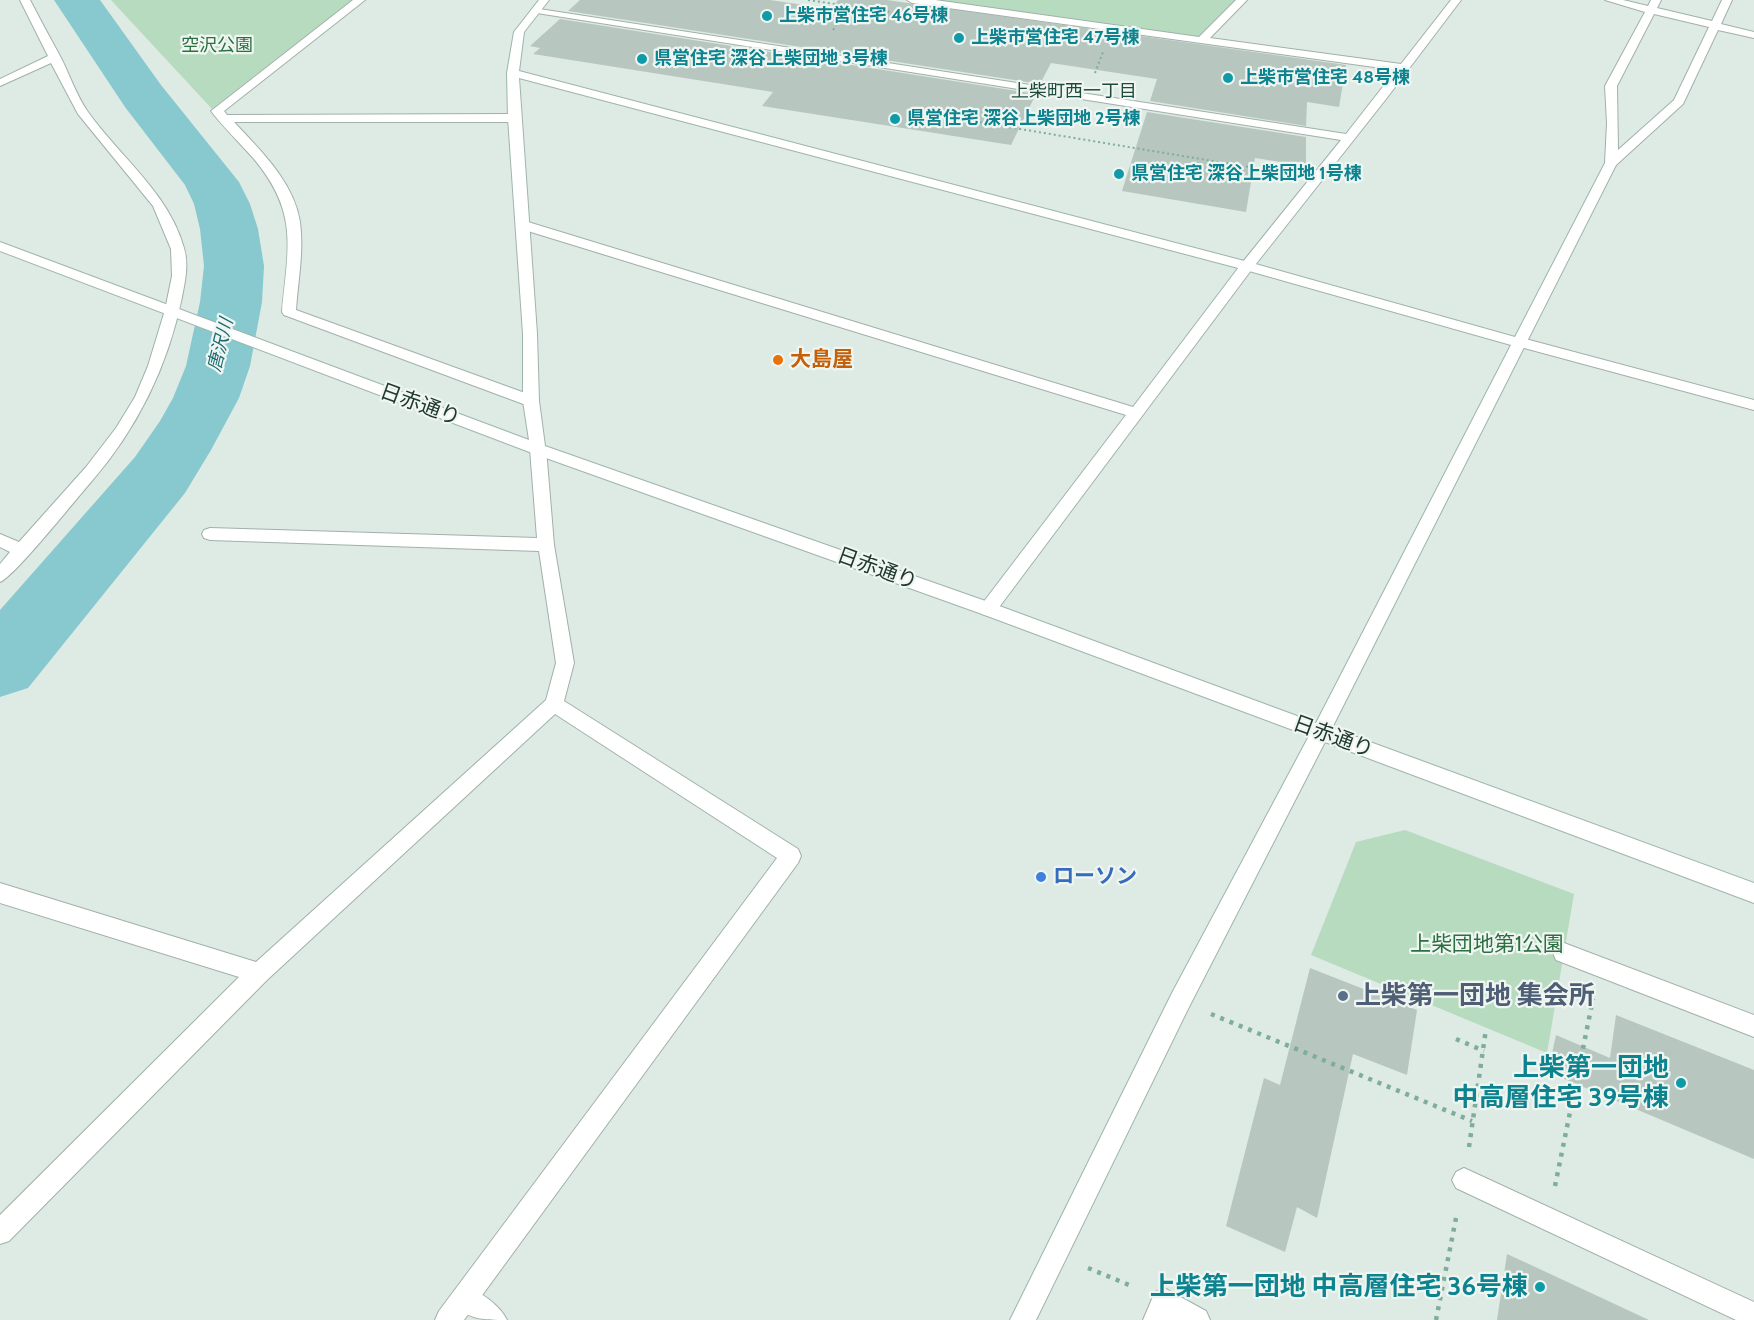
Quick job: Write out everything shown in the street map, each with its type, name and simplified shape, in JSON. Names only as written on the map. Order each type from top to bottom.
[{"type":"street","points":[[0,575],[92,471],[121,432],[142,397],[179,313],[178,249],[159,205],[82,112],[25,0]]},
{"type":"street","points":[[360,0],[217,111],[280,185],[292,211],[293,244],[289,312],[531,401]]},
{"type":"street","points":[[912,0],[1403,68]]},
{"type":"street","points":[[1202,40],[1242,0]]},
{"type":"street","points":[[988,609],[1247,266],[1456,0]]},
{"type":"street","points":[[1610,0],[1653,5],[1754,35]]},
{"type":"street","points":[[1023,1320],[1180,1001],[1321,732],[1611,163],[1642,133],[1680,102],[1727,0]]},
{"type":"street","points":[[0,1232],[259,973],[554,704],[565,663],[546,545],[538,449],[531,401],[531,334],[514,118],[513,73],[519,32],[540,5],[1349,138]]},
{"type":"street","points":[[1611,163],[1613,123],[1611,86],[1653,5]]},
{"type":"street","points":[[0,83],[55,57]]},
{"type":"street","points":[[513,73],[1247,266],[1754,405]]},
{"type":"street","points":[[224,119],[514,118]]},
{"type":"street","points":[[523,225],[1136,413]]},
{"type":"street","name":"日赤通り","points":[[0,246],[538,449],[988,609],[1754,893]]},
{"type":"street","points":[[210,534],[546,545]]},
{"type":"street","points":[[0,540],[23,551]]},
{"type":"street","points":[[448,1320],[790,856],[554,704]]},
{"type":"street","points":[[0,893],[259,973]]},
{"type":"street","points":[[1564,953],[1754,1026]]},
{"type":"street","points":[[1464,1180],[1754,1315]]},
{"type":"street","points":[[465,1298],[494,1320]]},
{"type":"street","points":[[1160,1311],[1197,1320]]},
{"type":"path","points":[[960,119],[1317,178]]},
{"type":"path","points":[[1549,1220],[1599,966]]},
{"type":"path","points":[[1180,1001],[1472,1121]]},
{"type":"path","points":[[1456,1039],[1484,1051]]},
{"type":"path","points":[[1055,1255],[1127,1284],[1160,1311]]},
{"type":"green space","name":"空沢公園","points":[[111,0],[352,0],[212,109]]},
{"type":"green space","points":[[937,0],[1242,0],[1202,40],[935,3]]},
{"type":"green space","name":"上柴団地第1公園","points":[[1405,830],[1574,894],[1547,1053],[1311,955],[1356,842]]},
{"type":"building","points":[[580,0],[770,0],[831,9],[838,0],[887,0],[1346,65],[1339,107],[1307,102],[1306,126],[1150,101],[1157,79],[1051,63],[1040,84],[568,11]]},
{"type":"building","points":[[560,19],[1036,94],[1011,145],[762,106],[773,92],[533,54],[540,48],[530,46]]},
{"type":"building","points":[[1147,112],[1306,137],[1306,166],[1255,158],[1246,212],[1122,191]]},
{"type":"building","points":[[1310,968],[1417,1010],[1407,1075],[1353,1054],[1317,1218],[1297,1207],[1285,1252],[1226,1226],[1264,1078],[1280,1085]]},
{"type":"building","name":"上柴第一団地 中高層住宅 39号棟","points":[[1616,1015],[1754,1070],[1754,1159],[1548,1072],[1556,1035],[1610,1058]]},
{"type":"building","name":"上柴第一団地 中高層住宅 36号棟","points":[[1507,1254],[1531,1265],[1649,1320],[1497,1320]]},
{"type":"waterway","name":"唐沢川","points":[[0,665],[160,475],[187,433],[206,398],[218,366],[231,302],[234,266],[229,229],[222,204],[211,182],[143,96],[77,0]]},
{"type":"place","name":"上柴市営住宅 46号棟","points":[[767,16]]},
{"type":"place","name":"上柴市営住宅 47号棟","points":[[959,38]]},
{"type":"place","name":"県営住宅 深谷上柴団地 3号棟","points":[[642,59]]},
{"type":"place","name":"上柴市営住宅 48号棟","points":[[1228,78]]},
{"type":"place","name":"県営住宅 深谷上柴団地 2号棟","points":[[895,119]]},
{"type":"place","name":"県営住宅 深谷上柴団地 1号棟","points":[[1119,174]]},
{"type":"place","name":"大島屋","points":[[778,360]]},
{"type":"place","name":"ローソン","points":[[1041,877]]},
{"type":"place","name":"上柴第一団地 集会所","points":[[1343,996]]},
{"type":"place","name":"上柴第一団地 中高層住宅 39号棟","points":[[1681,1083]]},
{"type":"place","name":"上柴第一団地 中高層住宅 36号棟","points":[[1540,1287]]},
{"type":"district","name":"上柴町西一丁目","points":[[1074,92]]}]
